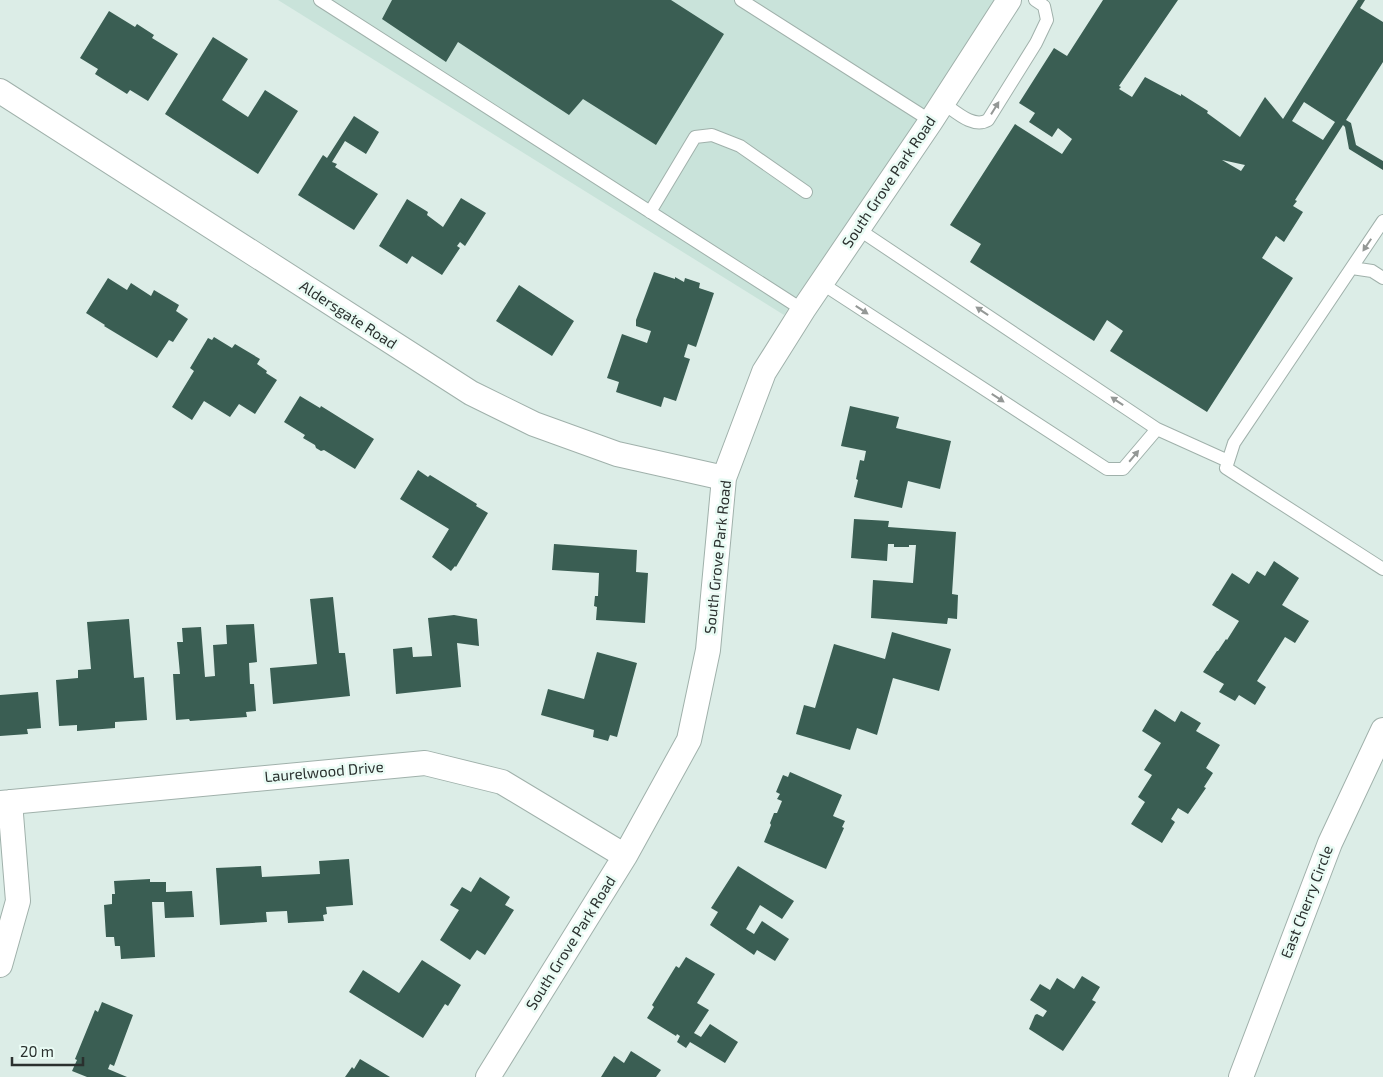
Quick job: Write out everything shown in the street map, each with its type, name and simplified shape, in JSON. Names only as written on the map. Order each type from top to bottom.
[{"type":"street","name":"South Grove Park Road","points":[[488,1077],[625,856],[689,740],[708,650],[724,478],[764,372],[803,310],[937,112],[1008,0]]},
{"type":"street","name":"Aldersgate Road","points":[[0,91],[471,393],[534,424],[617,454],[724,478]]},
{"type":"street","name":"East Cherry Circle","points":[[1241,1077],[1330,843],[1383,730]]},
{"type":"street","name":"Laurelwood Drive","points":[[5,802],[425,763],[502,782],[625,856]]},
{"type":"street","points":[[0,965],[18,901],[5,802]]},
{"type":"lane","points":[[320,0],[803,310]]},
{"type":"lane","points":[[740,0],[937,112],[982,124],[988,120],[1036,43],[1047,20],[1044,6],[1036,0]]},
{"type":"lane","points":[[650,212],[695,137],[712,135],[740,146],[806,192]]},
{"type":"lane","points":[[1383,222],[1234,443],[1226,468],[1383,569]]},
{"type":"lane","points":[[858,229],[1158,428],[1228,461]]},
{"type":"lane","points":[[1352,268],[1372,271],[1383,278]]},
{"type":"lane","points":[[821,283],[1107,469],[1123,469],[1158,428]]},
{"type":"shaded area","points":[[278,0],[1000,0],[784,315]]},
{"type":"building","points":[[392,0],[671,0],[724,34],[656,145],[583,99],[569,115],[458,42],[446,62],[382,19]]},
{"type":"building","points":[[1103,0],[1178,0],[1119,86],[1121,87],[1119,89],[1132,97],[1145,77],[1181,96],[1181,94],[1208,111],[1207,113],[1240,137],[1265,97],[1283,119],[1358,0],[1365,0],[1360,8],[1383,22],[1383,62],[1346,120],[1351,123],[1356,145],[1383,161],[1383,170],[1349,149],[1343,125],[1295,200],[1297,201],[1293,206],[1303,212],[1284,242],[1276,236],[1262,258],[1293,278],[1207,412],[1110,351],[1123,331],[1107,320],[1094,341],[970,262],[981,244],[950,225],[1015,124],[1062,154],[1072,139],[1058,128],[1052,137],[1029,122],[1035,113],[1019,103],[1054,48],[1067,56]],"holes":[[[1304,102],[1335,122],[1323,140],[1292,121]],[[1222,160],[1245,165],[1241,171]]]},
{"type":"building","points":[[109,11],[135,27],[137,24],[154,35],[152,38],[178,54],[148,101],[130,90],[127,94],[95,74],[98,69],[80,58]]},
{"type":"building","points":[[213,37],[248,59],[222,100],[248,117],[265,90],[298,111],[258,174],[165,114]]},
{"type":"building","points":[[354,116],[379,132],[366,154],[345,141],[332,162],[337,164],[335,167],[378,194],[354,230],[298,195],[323,155],[327,158]]},
{"type":"building","points":[[461,198],[486,213],[465,246],[460,242],[457,246],[460,248],[442,275],[412,256],[407,264],[379,246],[407,199],[428,212],[427,215],[443,227]]},
{"type":"building","points":[[654,272],[675,279],[675,277],[684,282],[685,278],[700,283],[699,288],[714,293],[696,347],[688,344],[684,357],[690,359],[676,401],[664,397],[661,407],[616,392],[619,382],[607,378],[622,334],[647,343],[651,331],[636,326],[636,320]]},
{"type":"building","points":[[108,278],[127,290],[131,283],[151,296],[154,290],[179,305],[176,311],[188,319],[173,342],[169,340],[157,358],[86,313]]},
{"type":"building","points":[[519,285],[574,321],[552,356],[496,321]]},
{"type":"building","points":[[214,337],[232,348],[235,344],[260,359],[257,364],[277,380],[255,414],[239,404],[230,417],[204,401],[192,420],[172,407],[194,371],[190,368],[208,338],[212,340]]},
{"type":"building","points":[[300,396],[320,408],[321,406],[374,439],[355,469],[324,450],[321,451],[316,448],[315,445],[303,438],[305,435],[284,422]]},
{"type":"building","points":[[850,406],[899,417],[896,428],[951,441],[940,489],[908,481],[902,508],[854,497],[860,460],[864,461],[866,451],[841,446]]},
{"type":"building","points":[[418,470],[428,477],[430,475],[488,513],[456,567],[451,571],[432,557],[449,529],[400,499]]},
{"type":"building","points":[[854,519],[889,521],[888,527],[956,532],[952,594],[958,595],[957,619],[948,618],[947,624],[871,618],[873,580],[913,583],[916,545],[894,547],[894,544],[888,544],[887,561],[851,558]]},
{"type":"building","points":[[554,544],[637,550],[636,572],[648,573],[645,623],[596,620],[597,607],[594,606],[595,596],[598,596],[599,573],[552,570]]},
{"type":"building","points":[[1274,561],[1299,578],[1282,605],[1309,621],[1295,643],[1285,637],[1257,681],[1266,687],[1255,705],[1239,695],[1235,701],[1219,692],[1224,684],[1203,672],[1239,621],[1212,605],[1232,573],[1249,584],[1257,571],[1265,576]]},
{"type":"building","points":[[333,597],[339,653],[345,653],[350,696],[273,704],[270,668],[317,664],[310,599]]},
{"type":"building","points":[[454,615],[477,619],[479,646],[457,643],[461,687],[396,694],[393,649],[412,647],[413,657],[432,656],[428,618]]},
{"type":"building","points":[[129,619],[134,678],[144,677],[147,720],[115,722],[115,728],[77,731],[77,725],[59,726],[56,680],[78,678],[78,670],[91,669],[87,622]]},
{"type":"building","points":[[254,624],[257,662],[249,663],[250,684],[254,684],[256,711],[246,712],[247,717],[190,721],[189,719],[176,720],[173,674],[180,674],[177,642],[183,642],[182,628],[201,627],[205,677],[215,676],[213,645],[227,644],[226,625]]},
{"type":"building","points":[[892,632],[951,649],[939,691],[893,678],[877,735],[857,728],[850,750],[796,734],[804,705],[815,708],[834,644],[885,659]]},
{"type":"building","points":[[597,652],[637,663],[617,737],[610,735],[608,741],[593,737],[594,730],[541,715],[548,689],[584,699]]},
{"type":"building","points":[[38,692],[41,728],[27,729],[28,734],[0,736],[0,695]]},
{"type":"building","points":[[1155,709],[1175,722],[1181,711],[1201,723],[1196,731],[1220,745],[1206,768],[1213,773],[1204,787],[1206,788],[1188,814],[1178,808],[1171,819],[1175,822],[1162,843],[1131,824],[1145,802],[1138,797],[1152,775],[1144,770],[1161,743],[1142,731]]},
{"type":"building","points":[[790,772],[842,795],[833,816],[845,821],[842,827],[844,828],[826,869],[764,842],[774,813],[777,813],[782,801],[777,799],[780,794],[776,792],[783,775],[788,777]]},
{"type":"building","points":[[349,859],[353,905],[326,907],[327,914],[323,915],[324,921],[288,923],[287,911],[266,912],[267,922],[220,925],[216,868],[261,866],[262,877],[320,874],[319,861]]},
{"type":"building","points":[[738,866],[794,901],[782,919],[760,905],[746,929],[754,934],[762,921],[789,939],[775,961],[757,950],[754,955],[710,925],[718,912],[711,908]]},
{"type":"building","points":[[480,877],[510,897],[505,905],[514,910],[485,955],[477,950],[470,960],[440,940],[459,910],[450,905],[462,887],[471,892]]},
{"type":"building","points":[[150,879],[150,882],[166,882],[166,892],[192,891],[194,917],[165,918],[164,902],[152,902],[155,957],[121,959],[120,946],[115,946],[114,937],[106,937],[104,905],[112,904],[112,894],[115,894],[114,881]]},
{"type":"building","points":[[686,957],[715,974],[697,1003],[709,1010],[694,1033],[701,1037],[710,1024],[738,1042],[725,1063],[690,1042],[686,1048],[677,1042],[680,1036],[677,1034],[676,1036],[647,1018],[654,1007],[652,1005],[676,966],[679,968]]},
{"type":"building","points":[[422,960],[461,985],[448,1006],[445,1004],[423,1038],[349,992],[363,970],[399,993]]},
{"type":"building","points":[[1082,976],[1100,987],[1092,1000],[1096,1002],[1063,1051],[1029,1029],[1035,1015],[1043,1017],[1047,1011],[1030,1000],[1040,984],[1050,990],[1057,978],[1074,989]]},
{"type":"building","points":[[102,1002],[133,1015],[114,1066],[110,1064],[108,1069],[127,1077],[87,1077],[72,1071],[95,1010],[98,1012]]},
{"type":"building","points":[[631,1051],[661,1070],[656,1077],[601,1077],[614,1056],[624,1063]]},
{"type":"building","points":[[360,1059],[390,1077],[345,1077],[352,1067],[354,1069]]}]
